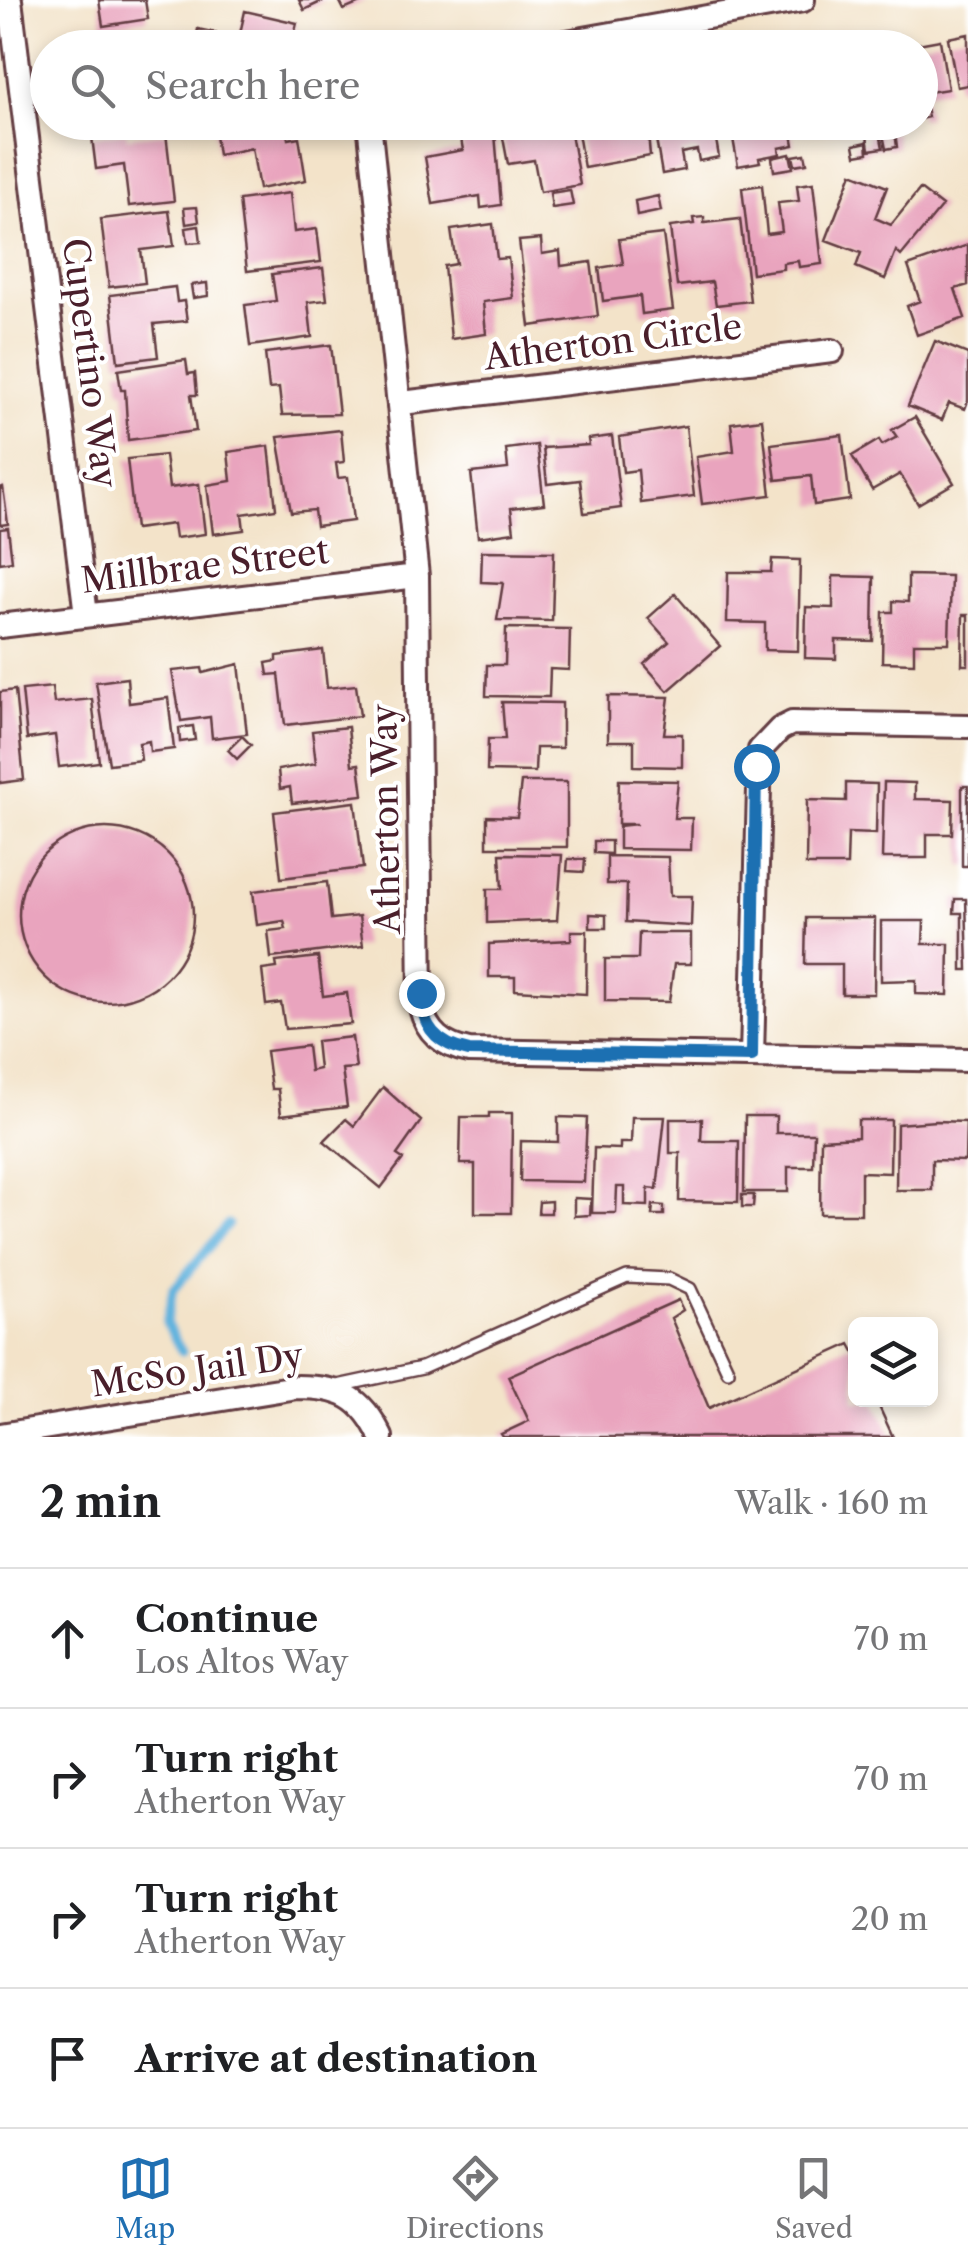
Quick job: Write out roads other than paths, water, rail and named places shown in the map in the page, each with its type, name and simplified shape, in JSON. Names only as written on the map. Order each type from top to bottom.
[{"type":"street","name":"Cupertino Way","points":[[10,0],[86,615]]},
{"type":"street","points":[[634,30],[803,0]]},
{"type":"street","name":"Atherton Way","points":[[372,140],[418,576],[421,1008],[430,1029],[445,1044],[469,1051],[968,1060]]},
{"type":"street","name":"Atherton Circle","points":[[402,403],[832,351]]},
{"type":"street","name":"Millbrae Street","points":[[0,626],[418,576]]},
{"type":"street","points":[[752,1056],[760,750],[780,728],[792,723],[968,726]]},
{"type":"street","name":"McSo Jail Dy","points":[[0,1434],[297,1387],[334,1387],[358,1404],[381,1437]]},
{"type":"lane","points":[[334,1387],[422,1368],[627,1277],[668,1279],[690,1290],[728,1371]]},
{"type":"waterway","points":[[182,1352],[166,1323],[173,1290],[228,1224]]}]
